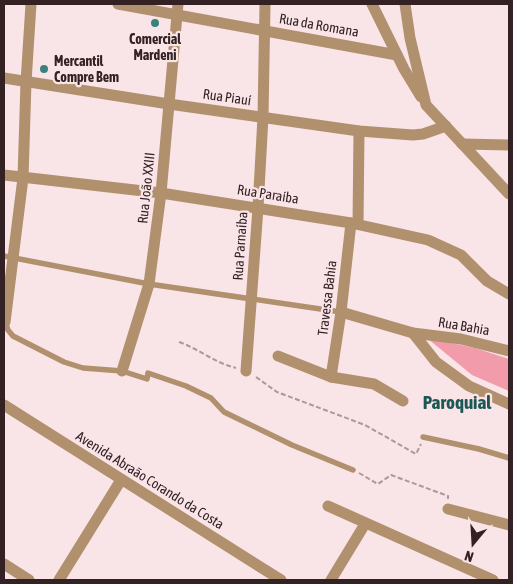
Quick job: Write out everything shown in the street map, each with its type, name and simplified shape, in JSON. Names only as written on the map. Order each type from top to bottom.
[{"type":"street","points":[[5,322],[8,257],[23,178],[31,4]]},
{"type":"street","name":"Rua da Romana","points":[[118,4],[178,9],[264,31],[396,55]]},
{"type":"street","name":"Rua Parnaíba","points":[[246,371],[263,117],[265,4]]},
{"type":"street","points":[[372,4],[396,55],[426,105],[509,194]]},
{"type":"street","points":[[405,4],[410,38],[426,105]]},
{"type":"street","name":"Rua João XXIII","points":[[122,371],[149,284],[161,193],[178,9]]},
{"type":"street","name":"Rua Piauí","points":[[4,78],[169,104],[392,135],[422,134],[446,126]]},
{"type":"street","name":"Travessa Bahia","points":[[331,377],[355,223],[359,131]]},
{"type":"street","points":[[462,144],[509,142]]},
{"type":"street","name":"Rua Paraíba","points":[[4,175],[161,193],[355,223],[428,240],[461,255],[487,281],[509,294]]},
{"type":"street","name":"Rua Bahia","points":[[341,312],[413,332],[461,338],[509,351]]},
{"type":"street","points":[[413,332],[436,362],[470,386],[509,404]]},
{"type":"street","points":[[278,356],[331,377],[374,384],[403,401]]},
{"type":"street","name":"Avenida Abraão Corando da Costa","points":[[4,405],[281,580]]},
{"type":"street","points":[[59,580],[121,480]]},
{"type":"street","points":[[328,506],[493,580]]},
{"type":"street","points":[[448,509],[509,525]]},
{"type":"street","points":[[330,580],[365,524]]},
{"type":"street","points":[[4,564],[29,580]]},
{"type":"lane","points":[[8,257],[149,284],[341,312]]},
{"type":"lane","points":[[5,322],[13,336],[64,362],[83,368],[122,371],[147,379],[148,373],[186,386],[211,398],[224,412],[292,446],[353,470]]},
{"type":"lane","points":[[423,437],[509,458]]},
{"type":"path","points":[[179,342],[194,347],[224,365],[246,371],[277,392],[365,424],[416,454],[423,437]]},
{"type":"path","points":[[353,470],[378,484],[391,475],[448,496],[448,509]]},
{"type":"shaded area","points":[[427,338],[475,348],[509,359],[509,391],[472,375]]},
{"type":"place","name":"Comercial Mardeni","points":[[155,23]]},
{"type":"place","name":"Mercantil Compre Bem","points":[[44,69]]},
{"type":"district","name":"Paroquial","points":[[457,402]]}]
